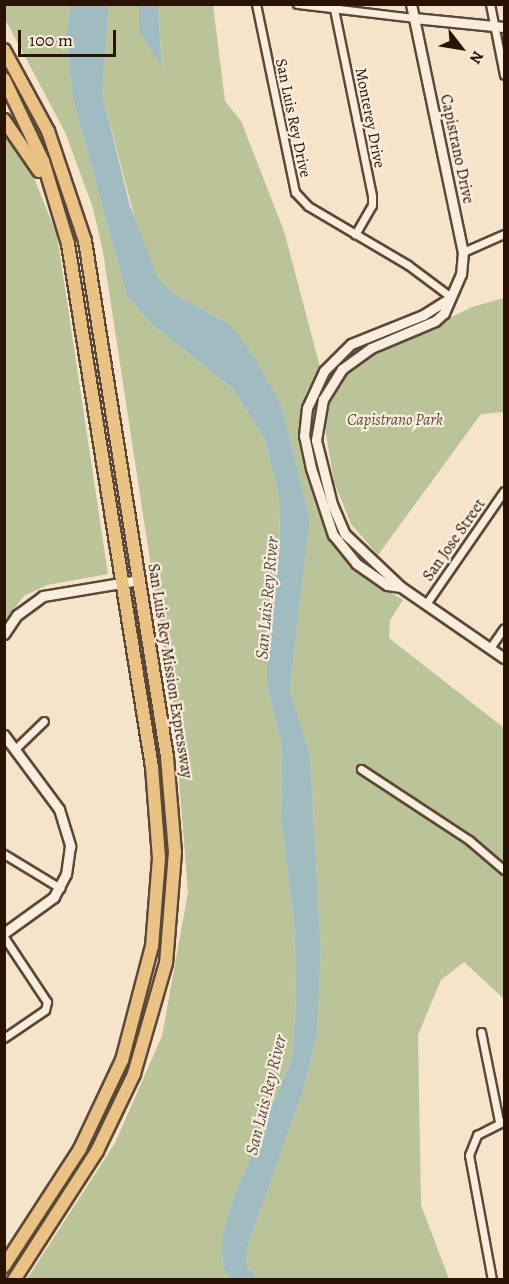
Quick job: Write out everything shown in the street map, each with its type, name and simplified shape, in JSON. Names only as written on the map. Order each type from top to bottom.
[{"type":"highway","name":"San Luis Rey Mission Expressway","points":[[4,50],[48,131],[82,231],[173,801],[175,878],[165,963],[148,1035],[116,1116],[14,1280]]},
{"type":"highway","points":[[4,79],[40,153],[69,244]]},
{"type":"highway","points":[[4,120],[34,160],[69,244]]},
{"type":"highway","name":"San Luis Rey Mission Expressway","points":[[4,1266],[103,1105],[139,1007],[152,946],[158,822],[69,244]]},
{"type":"street","name":"San Luis Rey Drive","points":[[256,4],[295,192],[308,206],[451,297]]},
{"type":"street","points":[[297,4],[500,27]]},
{"type":"street","name":"Capistrano Drive","points":[[411,4],[463,252],[461,274],[451,297]]},
{"type":"street","points":[[490,4],[500,27],[504,75]]},
{"type":"street","name":"Monterey Drive","points":[[334,7],[372,196],[372,205],[355,234]]},
{"type":"street","points":[[463,252],[504,234]]},
{"type":"street","points":[[451,297],[423,315],[351,344],[324,371],[307,408],[304,436],[311,468],[333,535],[356,563],[387,585],[401,587],[504,658]]},
{"type":"street","name":"San Jose Street","points":[[426,604],[504,491]]},
{"type":"street","points":[[4,634],[17,615],[43,596],[139,580]]},
{"type":"street","points":[[490,648],[504,628]]},
{"type":"street","points":[[15,749],[44,721]]},
{"type":"street","points":[[4,735],[65,820],[70,860],[60,888],[46,905],[4,935],[47,1005],[4,1038]]},
{"type":"street","points":[[361,769],[469,840],[504,870]]},
{"type":"street","points":[[4,854],[60,888]]},
{"type":"street","points":[[481,1032],[502,1121],[477,1135],[469,1155],[492,1280]]},
{"type":"green space","points":[[5,5],[70,5],[66,39],[73,99],[127,296],[151,324],[233,389],[265,440],[279,497],[280,547],[267,638],[267,686],[282,747],[281,821],[294,919],[296,1001],[292,1059],[231,1204],[221,1241],[223,1267],[230,1279],[27,1279],[115,1143],[162,1036],[188,892],[174,718],[103,252],[93,208],[65,132],[5,19]]},
{"type":"green space","points":[[109,5],[139,5],[139,31],[162,66],[158,5],[213,5],[225,101],[241,121],[284,231],[320,367],[305,395],[303,443],[331,540],[366,577],[403,600],[390,620],[389,638],[504,728],[504,999],[464,962],[441,980],[418,1035],[421,1205],[449,1279],[257,1279],[246,1265],[247,1248],[303,1092],[317,1035],[321,950],[310,754],[290,690],[310,519],[282,407],[230,324],[171,292],[157,276],[139,235],[102,93]]},
{"type":"green space","points":[[5,126],[19,141],[57,235],[108,574],[47,585],[24,596],[5,620]]},
{"type":"green space","name":"Capistrano Park","points":[[504,298],[504,412],[481,414],[378,555],[351,524],[334,482],[324,422],[331,398],[346,374],[364,360],[472,307]]},
{"type":"water","points":[[70,5],[109,5],[102,93],[130,206],[157,276],[171,292],[230,324],[256,360],[282,407],[310,519],[290,690],[310,754],[321,950],[317,1035],[303,1092],[247,1248],[246,1265],[257,1279],[230,1279],[223,1267],[221,1241],[231,1204],[292,1059],[296,1001],[294,919],[281,821],[282,747],[267,686],[267,638],[280,547],[279,497],[265,440],[233,389],[151,324],[127,296],[73,99],[66,39]]},
{"type":"water","points":[[139,5],[158,5],[162,68],[139,31]]},
{"type":"water label","name":"San Luis Rey River","points":[[267,598]]},
{"type":"water label","name":"San Luis Rey River","points":[[266,1095]]}]
